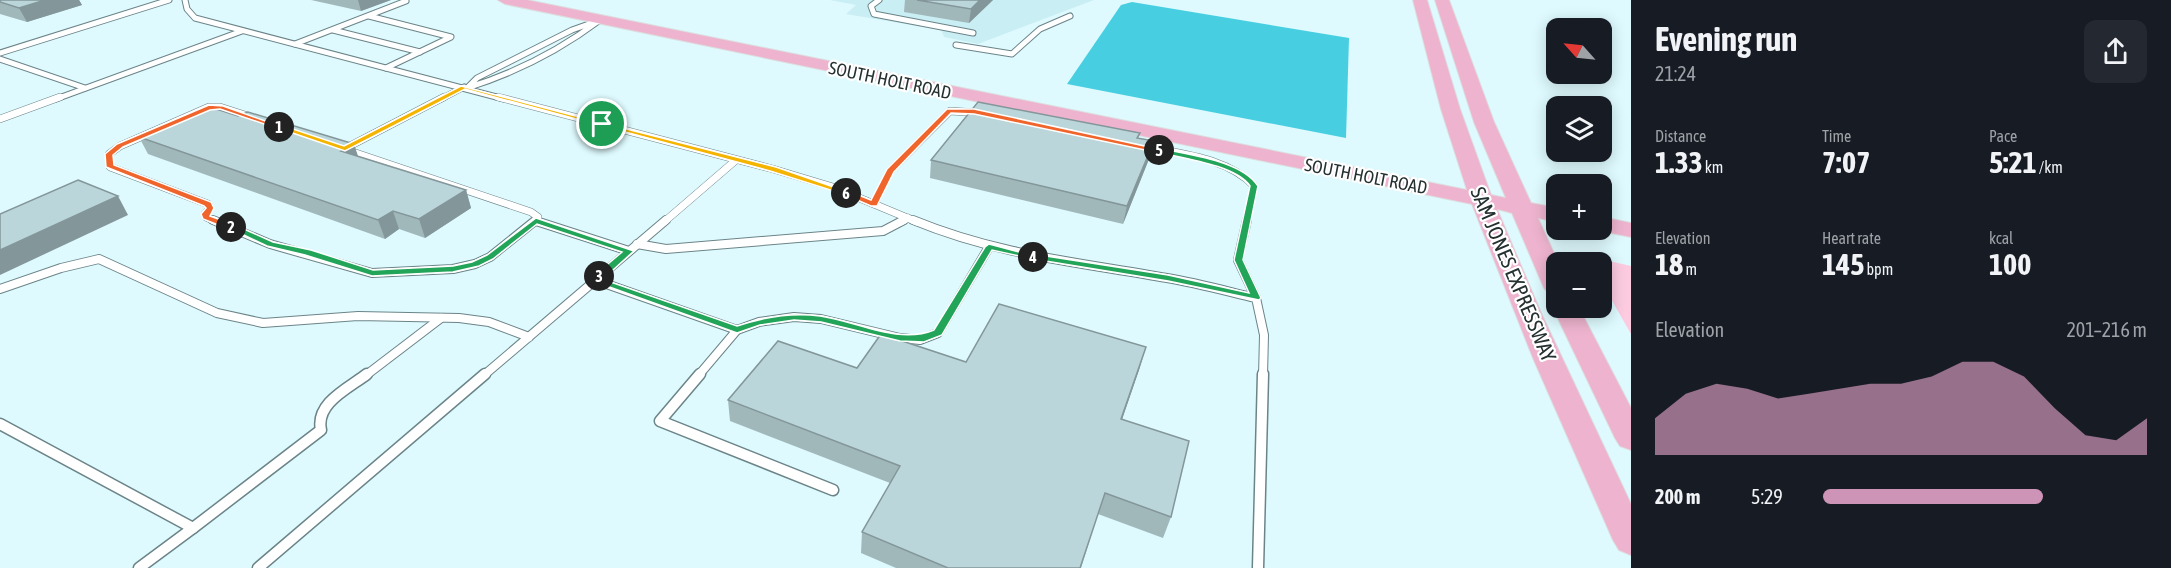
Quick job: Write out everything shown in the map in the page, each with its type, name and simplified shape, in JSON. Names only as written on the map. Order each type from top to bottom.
[{"type":"main road","name":"SOUTH HOLT ROAD","points":[[505,0],[1546,213]]},
{"type":"main road","name":"SAM JONES EXPRESSWAY","points":[[1420,0],[1449,105],[1482,200],[1546,352],[1631,540]]},
{"type":"main road","name":"SAM JONES EXPRESSWAY","points":[[1443,0],[1477,104],[1546,264]]},
{"type":"main road","points":[[1612,226],[1631,230]]},
{"type":"main road","name":"SAM JONES EXPRESSWAY","points":[[1571,318],[1631,438]]},
{"type":"lane","points":[[0,52],[169,0]]},
{"type":"lane","points":[[184,0],[187,9],[195,18],[833,187],[908,218],[989,247],[1023,255],[1168,278],[1256,298]]},
{"type":"lane","points":[[879,0],[871,6],[873,14],[973,33]]},
{"type":"lane","points":[[295,44],[406,2]]},
{"type":"lane","points":[[369,16],[451,37],[386,68]]},
{"type":"lane","points":[[956,45],[1012,54],[1040,30],[1070,16]]},
{"type":"lane","points":[[345,149],[466,88],[477,78],[572,30],[600,20]]},
{"type":"lane","points":[[332,30],[420,52]]},
{"type":"lane","points":[[0,119],[242,31]]},
{"type":"lane","points":[[0,59],[85,88]]},
{"type":"lane","points":[[258,119],[220,107],[209,107],[120,146],[109,154],[110,167],[208,204],[210,208],[205,214],[206,217],[270,244],[307,252],[372,273],[453,269],[475,264],[490,257],[538,217],[531,212],[334,146]]},
{"type":"lane","points":[[874,204],[890,171],[950,111],[985,114]]},
{"type":"lane","points":[[1131,144],[1224,166],[1248,178],[1254,186],[1238,260],[1256,298],[1264,335],[1258,568]]},
{"type":"lane","points":[[258,568],[736,160]]},
{"type":"lane","points":[[637,244],[666,249],[883,231],[908,218]]},
{"type":"lane","points":[[536,221],[629,251]]},
{"type":"lane","points":[[833,490],[660,421],[737,330],[759,322],[794,317],[821,319],[900,338],[920,340],[938,333],[989,247]]},
{"type":"lane","points":[[0,289],[81,262],[99,259],[217,313],[263,323],[358,316],[441,318],[489,322],[529,337]]},
{"type":"lane","points":[[595,280],[737,330]]},
{"type":"lane","points":[[139,568],[321,430],[319,421],[323,408],[441,318]]},
{"type":"lane","points":[[0,424],[193,528]]},
{"type":"shaded area","points":[[830,0],[1094,0],[978,44],[944,37],[941,30],[846,14],[856,5]]},
{"type":"shaded area","points":[[1612,262],[1631,266],[1631,334],[1612,301]]},
{"type":"water","points":[[1132,2],[1349,38],[1346,138],[1067,84],[1121,5]]},
{"type":"building","points":[[0,0],[45,0],[19,8],[0,2]]},
{"type":"building","points":[[917,0],[980,0],[971,9]]},
{"type":"building","points":[[978,102],[1140,133],[1137,138],[1154,141],[1127,206],[931,160]]},
{"type":"building","points":[[210,107],[238,116],[248,112],[354,144],[341,151],[466,190],[419,219],[393,211],[378,220],[139,137]]},
{"type":"building","points":[[78,180],[118,196],[0,250],[0,214]]},
{"type":"building","points":[[999,304],[1146,347],[1121,419],[1189,441],[1171,517],[1105,493],[1080,568],[948,568],[862,532],[900,466],[728,400],[778,341],[857,368],[881,334],[966,362]]},
{"type":"route","points":[[464,87],[602,124],[773,169],[833,187],[874,204],[890,171],[950,111],[974,111],[1115,142],[1139,145],[1224,166],[1248,178],[1254,186],[1238,260],[1256,298],[1168,278],[1023,255],[989,247],[938,333],[920,340],[900,338],[821,319],[794,317],[759,322],[737,330],[595,280],[629,251],[536,221],[490,257],[475,264],[453,269],[372,273],[307,252],[270,244],[206,217],[205,214],[210,208],[208,204],[110,167],[109,154],[120,146],[209,107],[220,107],[345,149],[464,87]]}]
